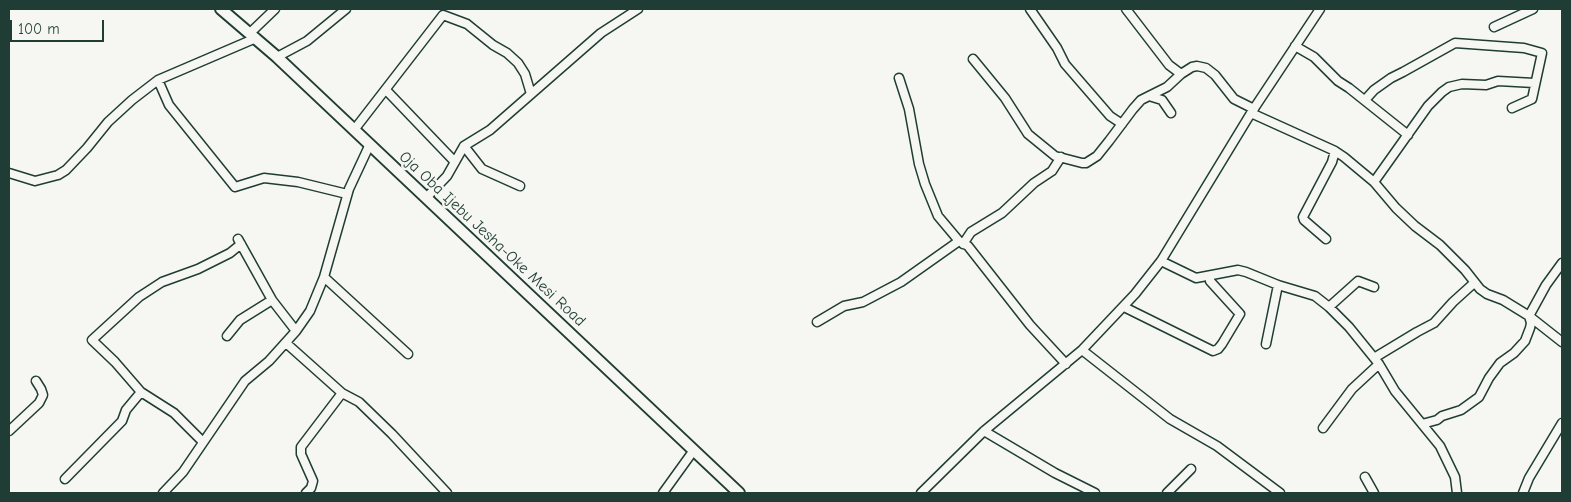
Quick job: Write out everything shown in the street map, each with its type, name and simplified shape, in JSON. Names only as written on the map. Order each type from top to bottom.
[{"type":"main road","name":"Oja Oba Ijebu Jesha-Oke Mesi Road","points":[[221,9],[277,57],[739,493]]},
{"type":"street","points":[[9,173],[34,181],[58,175],[66,170],[82,154],[108,122],[158,80],[253,35],[275,9]]},
{"type":"street","points":[[277,57],[307,41],[346,9]]},
{"type":"street","points":[[426,198],[447,176],[464,146],[490,130],[601,33],[638,9]]},
{"type":"street","points":[[1030,9],[1057,48],[1065,64],[1110,116],[1122,124]]},
{"type":"street","points":[[1126,9],[1169,65],[1181,74]]},
{"type":"street","points":[[920,493],[984,431],[1082,350],[1124,307],[1160,261],[1252,111],[1320,9]]},
{"type":"street","points":[[1494,27],[1533,9]]},
{"type":"street","points":[[354,130],[441,16],[446,14],[467,24],[518,63],[525,74],[532,94]]},
{"type":"street","points":[[1365,100],[1374,90],[1391,78],[1455,44],[1524,48],[1542,53],[1532,99],[1512,108]]},
{"type":"street","points":[[1295,46],[1314,57],[1338,81],[1365,100],[1408,136]]},
{"type":"street","points":[[973,59],[1005,98],[1028,134],[1054,156],[1082,163],[1091,160],[1109,141],[1141,100],[1167,87],[1181,74],[1197,66],[1206,68],[1215,75],[1234,99],[1245,103],[1252,111],[1344,157],[1373,183],[1415,226],[1440,245],[1465,270],[1474,283],[1487,294],[1503,300],[1529,316],[1562,342]]},
{"type":"street","points":[[899,78],[910,110],[918,164],[938,216],[961,242],[968,246],[1030,325],[1066,364]]},
{"type":"street","points":[[158,80],[169,105],[235,187],[264,178],[298,182],[347,194]]},
{"type":"street","points":[[1373,183],[1428,106],[1449,87],[1462,84],[1486,85],[1498,81],[1534,83]]},
{"type":"street","points":[[1162,100],[1167,87]]},
{"type":"street","points":[[386,90],[455,162]]},
{"type":"street","points":[[1149,96],[1162,100],[1170,113]]},
{"type":"street","points":[[163,493],[183,472],[245,382],[269,362],[296,331],[310,311],[324,277],[347,194],[370,144]]},
{"type":"street","points":[[464,146],[482,169],[520,186]]},
{"type":"street","points":[[1326,239],[1303,217],[1332,162],[1335,151]]},
{"type":"street","points":[[816,322],[844,306],[863,302],[900,282],[961,242],[971,232],[1002,213],[1034,183],[1052,171],[1060,157]]},
{"type":"street","points":[[1373,183],[1398,216],[1434,245]]},
{"type":"street","points":[[203,442],[174,413],[141,392],[115,362],[92,340],[139,297],[162,282],[198,269],[230,252],[239,242],[272,300],[296,331]]},
{"type":"street","points":[[1160,261],[1196,278],[1210,277],[1238,270],[1315,296],[1349,326],[1396,391],[1440,446],[1454,477],[1457,493]]},
{"type":"street","points":[[1422,424],[1438,420],[1442,416],[1461,410],[1479,397],[1500,363],[1514,353],[1525,341],[1531,323],[1529,316],[1546,285],[1562,263]]},
{"type":"street","points":[[324,277],[408,354]]},
{"type":"street","points":[[1124,307],[1213,351],[1222,344],[1240,314],[1210,281],[1210,277]]},
{"type":"street","points":[[1329,307],[1358,281],[1374,287]]},
{"type":"street","points":[[1323,428],[1376,361],[1417,332],[1434,323],[1474,283]]},
{"type":"street","points":[[1266,344],[1278,285]]},
{"type":"street","points":[[227,336],[240,320],[272,300]]},
{"type":"street","points":[[286,342],[342,393],[351,396],[363,405],[447,493]]},
{"type":"street","points":[[1082,350],[1170,419],[1217,446],[1280,493]]},
{"type":"street","points":[[9,430],[39,402],[42,396],[41,389],[36,380]]},
{"type":"street","points":[[65,478],[122,421],[126,410],[141,392]]},
{"type":"street","points":[[311,492],[313,481],[301,454],[301,448],[342,393]]},
{"type":"street","points":[[1523,493],[1529,478],[1562,424]]},
{"type":"street","points":[[984,431],[1084,490],[1094,493]]},
{"type":"street","points":[[663,493],[694,450]]},
{"type":"street","points":[[1167,493],[1191,469]]},
{"type":"street","points":[[1365,478],[1374,493]]}]
